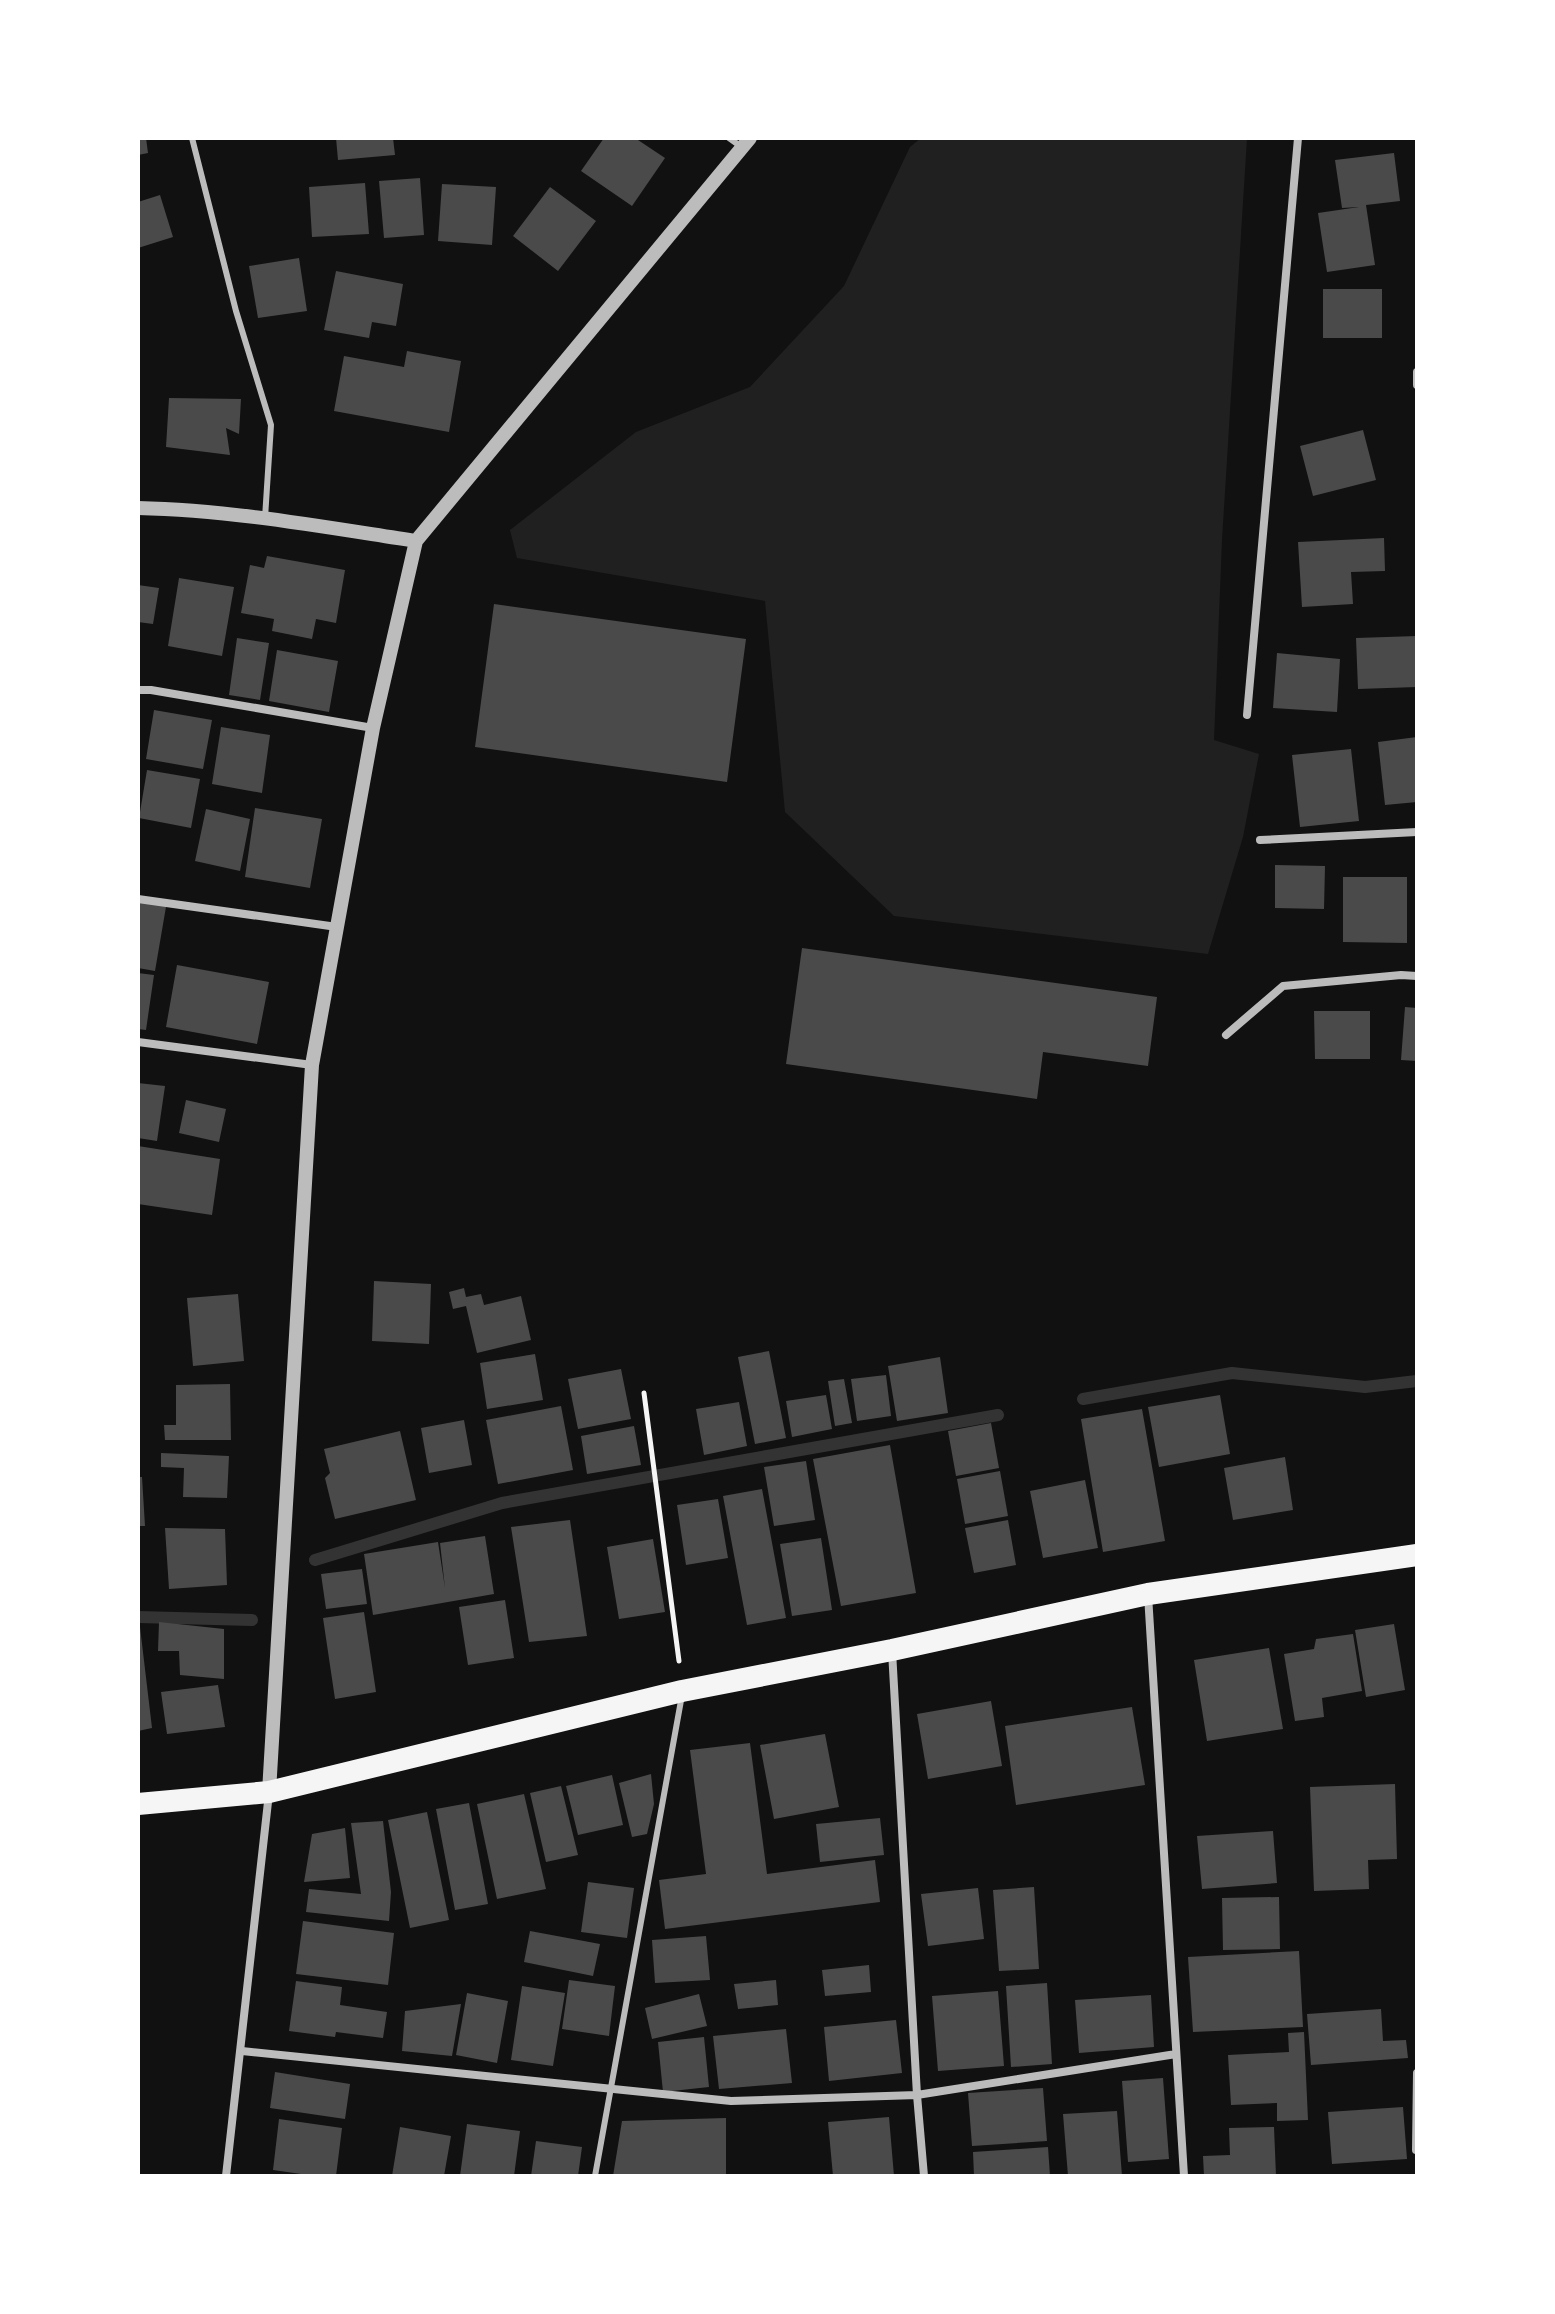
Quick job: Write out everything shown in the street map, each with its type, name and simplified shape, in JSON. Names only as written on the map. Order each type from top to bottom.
[{"type":"highway","points":[[138,1804],[269,1792],[682,1691],[892,1650],[1148,1594],[1417,1555]]},
{"type":"street","points":[[1247,715],[1298,138]]},
{"type":"street","points":[[226,2176],[269,1792],[312,1065],[373,728],[416,541],[746,143]]},
{"type":"street","points":[[1417,372],[1417,385]]},
{"type":"street","points":[[138,508],[265,518],[416,541]]},
{"type":"street","points":[[138,690],[373,728]]},
{"type":"street","points":[[1260,840],[1417,832]]},
{"type":"street","points":[[138,899],[337,927]]},
{"type":"street","points":[[1226,1035],[1283,986],[1417,976]]},
{"type":"street","points":[[138,1042],[312,1065]]},
{"type":"street","points":[[1148,1594],[1184,2176]]},
{"type":"street","points":[[892,1650],[924,2176]]},
{"type":"street","points":[[242,2051],[731,2101],[917,2095],[1176,2054]]},
{"type":"street","points":[[1416,2150],[1417,2073]]},
{"type":"lane","points":[[192,138],[236,311],[271,425],[265,518]]},
{"type":"lane","points":[[729,138],[746,143]]},
{"type":"lane","points":[[595,2176],[682,1691]]},
{"type":"path","points":[[644,1393],[682,1691]]},
{"type":"shaded area","points":[[921,138],[1247,138],[1222,540],[1214,740],[1259,754],[1243,837],[1208,954],[894,916],[785,812],[765,601],[517,558],[510,530],[636,432],[750,387],[844,286],[910,147]]},
{"type":"building","points":[[138,138],[146,138],[148,153],[138,155]]},
{"type":"building","points":[[336,138],[393,138],[395,155],[338,160]]},
{"type":"building","points":[[604,138],[635,138],[665,158],[632,206],[581,171]]},
{"type":"building","points":[[1394,153],[1400,201],[1366,205],[1375,265],[1327,272],[1318,213],[1359,207],[1342,208],[1335,160]]},
{"type":"building","points":[[420,178],[424,235],[384,238],[379,181]]},
{"type":"building","points":[[365,183],[369,234],[312,237],[309,187]]},
{"type":"building","points":[[442,184],[496,187],[492,245],[438,241]]},
{"type":"building","points":[[550,187],[596,221],[558,271],[513,236]]},
{"type":"building","points":[[160,195],[173,237],[138,248],[138,202]]},
{"type":"building","points":[[299,258],[307,311],[258,318],[249,266]]},
{"type":"building","points":[[336,271],[403,284],[396,326],[372,322],[369,338],[324,330]]},
{"type":"building","points":[[1323,289],[1382,289],[1382,338],[1323,338]]},
{"type":"building","points":[[407,351],[461,361],[449,432],[334,411],[344,356],[404,367]]},
{"type":"building","points":[[169,398],[241,399],[239,434],[226,428],[230,455],[166,447]]},
{"type":"building","points":[[1363,430],[1376,480],[1313,496],[1300,446]]},
{"type":"building","points":[[1384,538],[1385,571],[1351,572],[1353,604],[1302,607],[1298,542]]},
{"type":"building","points":[[267,556],[345,570],[336,623],[316,619],[312,639],[272,631],[274,619],[241,613],[250,565],[264,568]]},
{"type":"building","points":[[179,578],[234,587],[222,656],[168,646]]},
{"type":"building","points":[[138,585],[159,588],[153,624],[138,622]]},
{"type":"building","points":[[494,604],[746,639],[727,782],[475,747]]},
{"type":"building","points":[[1417,636],[1417,687],[1358,689],[1356,638]]},
{"type":"building","points":[[237,638],[269,643],[260,700],[229,695]]},
{"type":"building","points":[[277,650],[338,661],[329,712],[269,701]]},
{"type":"building","points":[[1277,653],[1340,659],[1337,712],[1273,708]]},
{"type":"building","points":[[154,710],[212,720],[203,769],[146,759]]},
{"type":"building","points":[[221,727],[270,735],[262,793],[212,784]]},
{"type":"building","points":[[1417,737],[1417,802],[1385,805],[1378,742]]},
{"type":"building","points":[[1351,749],[1359,821],[1300,827],[1292,755]]},
{"type":"building","points":[[147,770],[200,779],[191,828],[139,818]]},
{"type":"building","points":[[255,808],[322,819],[310,888],[245,877]]},
{"type":"building","points":[[206,809],[250,819],[240,871],[195,861]]},
{"type":"building","points":[[1275,865],[1325,866],[1324,909],[1275,908]]},
{"type":"building","points":[[1343,877],[1407,877],[1407,943],[1343,942]]},
{"type":"building","points":[[138,897],[167,901],[155,971],[138,968]]},
{"type":"building","points":[[802,948],[1157,997],[1148,1066],[1043,1052],[1037,1099],[786,1064]]},
{"type":"building","points":[[177,965],[269,982],[257,1044],[166,1027]]},
{"type":"building","points":[[138,973],[154,975],[146,1030],[138,1029]]},
{"type":"building","points":[[1405,1007],[1417,1008],[1417,1061],[1401,1060]]},
{"type":"building","points":[[1314,1011],[1370,1011],[1370,1059],[1315,1059]]},
{"type":"building","points":[[138,1083],[165,1086],[157,1141],[138,1138]]},
{"type":"building","points":[[186,1100],[226,1109],[219,1142],[179,1133]]},
{"type":"building","points":[[138,1146],[220,1159],[212,1215],[138,1204]]},
{"type":"building","points":[[374,1281],[431,1284],[429,1344],[372,1341]]},
{"type":"building","points":[[464,1288],[466,1297],[481,1294],[484,1305],[521,1296],[531,1340],[477,1353],[466,1306],[453,1309],[449,1292]]},
{"type":"building","points":[[238,1294],[244,1361],[193,1366],[187,1298]]},
{"type":"building","points":[[769,1351],[786,1438],[755,1444],[738,1357]]},
{"type":"building","points":[[535,1354],[543,1400],[487,1409],[480,1363]]},
{"type":"building","points":[[940,1357],[948,1413],[897,1421],[888,1366]]},
{"type":"building","points":[[621,1369],[631,1419],[578,1429],[568,1379]]},
{"type":"building","points":[[886,1375],[891,1416],[857,1421],[851,1379]]},
{"type":"building","points":[[844,1379],[852,1423],[835,1426],[828,1381]]},
{"type":"building","points":[[230,1384],[231,1440],[165,1440],[164,1425],[176,1425],[176,1385]]},
{"type":"building","points":[[826,1395],[832,1429],[792,1437],[786,1401]]},
{"type":"building","points":[[1220,1395],[1230,1454],[1159,1467],[1148,1407]]},
{"type":"building","points":[[739,1402],[747,1446],[704,1455],[696,1409]]},
{"type":"building","points":[[561,1406],[573,1470],[498,1484],[486,1420]]},
{"type":"building","points":[[1142,1409],[1165,1541],[1103,1552],[1081,1419]]},
{"type":"building","points":[[464,1420],[472,1465],[429,1473],[421,1428]]},
{"type":"building","points":[[991,1423],[999,1468],[956,1476],[948,1431]]},
{"type":"building","points":[[634,1426],[641,1465],[587,1474],[581,1436]]},
{"type":"building","points":[[400,1431],[416,1500],[335,1519],[325,1478],[330,1473],[324,1449]]},
{"type":"building","points":[[890,1445],[916,1593],[841,1606],[813,1459]]},
{"type":"building","points":[[161,1453],[229,1456],[227,1498],[183,1497],[184,1468],[161,1467]]},
{"type":"building","points":[[1285,1457],[1293,1510],[1233,1520],[1224,1468]]},
{"type":"building","points":[[806,1461],[815,1520],[774,1526],[764,1467]]},
{"type":"building","points":[[1000,1471],[1008,1516],[965,1524],[957,1479]]},
{"type":"building","points":[[138,1477],[142,1477],[145,1526],[138,1526]]},
{"type":"building","points":[[1085,1480],[1098,1548],[1043,1558],[1030,1491]]},
{"type":"building","points":[[762,1489],[786,1618],[747,1625],[723,1496]]},
{"type":"building","points":[[718,1499],[728,1558],[686,1565],[677,1505]]},
{"type":"building","points":[[570,1520],[587,1636],[529,1642],[511,1527]]},
{"type":"building","points":[[1008,1520],[1016,1565],[974,1573],[965,1528]]},
{"type":"building","points":[[165,1528],[225,1529],[227,1585],[169,1589]]},
{"type":"building","points":[[485,1536],[494,1594],[373,1615],[364,1554],[438,1542],[445,1588],[440,1543]]},
{"type":"building","points":[[821,1538],[832,1610],[792,1616],[780,1544]]},
{"type":"building","points":[[653,1539],[665,1612],[619,1619],[607,1547]]},
{"type":"building","points":[[362,1569],[367,1604],[326,1609],[321,1574]]},
{"type":"building","points":[[505,1600],[514,1658],[468,1665],[459,1607]]},
{"type":"building","points":[[364,1612],[376,1692],[335,1699],[323,1618]]},
{"type":"building","points":[[159,1622],[224,1629],[224,1679],[180,1675],[179,1651],[158,1651]]},
{"type":"building","points":[[1394,1624],[1405,1690],[1366,1697],[1355,1630]]},
{"type":"building","points":[[138,1627],[152,1728],[138,1731]]},
{"type":"building","points":[[1353,1634],[1362,1691],[1322,1698],[1324,1717],[1295,1721],[1284,1654],[1314,1649],[1316,1639]]},
{"type":"building","points":[[1269,1648],[1283,1729],[1207,1741],[1194,1660]]},
{"type":"building","points":[[218,1685],[225,1727],[167,1734],[161,1692]]},
{"type":"building","points":[[991,1701],[1002,1766],[928,1779],[917,1714]]},
{"type":"building","points":[[1132,1707],[1145,1785],[1016,1805],[1005,1726]]},
{"type":"building","points":[[825,1734],[839,1807],[774,1819],[760,1745]]},
{"type":"building","points":[[750,1743],[767,1874],[875,1860],[880,1902],[665,1929],[659,1880],[706,1874],[690,1750]]},
{"type":"building","points":[[651,1774],[654,1804],[647,1834],[632,1837],[619,1783]]},
{"type":"building","points":[[612,1775],[623,1825],[578,1835],[566,1786]]},
{"type":"building","points":[[1395,1784],[1397,1859],[1368,1860],[1369,1889],[1314,1891],[1310,1787]]},
{"type":"building","points":[[561,1786],[578,1855],[546,1862],[530,1793]]},
{"type":"building","points":[[524,1794],[546,1889],[497,1899],[477,1804]]},
{"type":"building","points":[[469,1803],[488,1904],[455,1910],[436,1809]]},
{"type":"building","points":[[427,1812],[449,1920],[410,1928],[388,1820]]},
{"type":"building","points":[[880,1818],[884,1855],[820,1862],[816,1824]]},
{"type":"building","points":[[383,1821],[391,1892],[389,1921],[306,1912],[309,1889],[361,1894],[351,1823]]},
{"type":"building","points":[[345,1828],[350,1878],[304,1882],[312,1834]]},
{"type":"building","points":[[1273,1831],[1277,1883],[1202,1889],[1197,1836]]},
{"type":"building","points":[[588,1882],[634,1888],[627,1938],[581,1932]]},
{"type":"building","points":[[1034,1887],[1039,1969],[999,1971],[993,1890]]},
{"type":"building","points":[[978,1888],[984,1939],[928,1946],[921,1894]]},
{"type":"building","points":[[1279,1897],[1280,1949],[1223,1950],[1222,1898]]},
{"type":"building","points":[[303,1921],[394,1933],[388,1985],[296,1974]]},
{"type":"building","points":[[530,1931],[600,1944],[593,1976],[524,1962]]},
{"type":"building","points":[[706,1936],[710,1980],[655,1983],[652,1940]]},
{"type":"building","points":[[1299,1951],[1303,2027],[1193,2032],[1188,1957]]},
{"type":"building","points":[[869,1965],[871,1992],[825,1996],[822,1970]]},
{"type":"building","points":[[569,1980],[615,1986],[609,2036],[562,2029]]},
{"type":"building","points":[[776,1980],[778,2005],[738,2009],[734,1984]]},
{"type":"building","points":[[296,1981],[342,1987],[340,2005],[387,2012],[383,2038],[336,2032],[335,2037],[289,2031]]},
{"type":"building","points":[[1047,1983],[1052,2064],[1011,2067],[1006,1986]]},
{"type":"building","points":[[522,1986],[565,1993],[553,2066],[511,2060]]},
{"type":"building","points":[[998,1991],[1004,2066],[938,2071],[932,1996]]},
{"type":"building","points":[[467,1993],[508,2001],[497,2063],[456,2055]]},
{"type":"building","points":[[699,1994],[707,2026],[652,2039],[645,2008]]},
{"type":"building","points":[[1151,1995],[1154,2047],[1079,2053],[1075,2000]]},
{"type":"building","points":[[461,2004],[452,2056],[402,2051],[405,2011]]},
{"type":"building","points":[[1381,2009],[1383,2041],[1406,2040],[1408,2058],[1311,2065],[1307,2014]]},
{"type":"building","points":[[896,2020],[902,2073],[829,2081],[824,2027]]},
{"type":"building","points":[[786,2029],[792,2083],[719,2089],[713,2036]]},
{"type":"building","points":[[1304,2032],[1308,2120],[1277,2121],[1277,2103],[1231,2105],[1228,2055],[1289,2052],[1288,2033]]},
{"type":"building","points":[[704,2037],[709,2087],[663,2092],[658,2042]]},
{"type":"building","points":[[275,2072],[350,2084],[345,2119],[270,2108]]},
{"type":"building","points":[[1163,2078],[1169,2159],[1128,2162],[1122,2081]]},
{"type":"building","points":[[1043,2088],[1047,2141],[972,2146],[968,2093]]},
{"type":"building","points":[[1403,2107],[1407,2159],[1332,2164],[1328,2112]]},
{"type":"building","points":[[1117,2111],[1122,2176],[1068,2176],[1063,2114]]},
{"type":"building","points":[[889,2117],[894,2176],[833,2176],[828,2122]]},
{"type":"building","points":[[726,2118],[726,2176],[613,2176],[622,2121]]},
{"type":"building","points":[[279,2119],[342,2128],[336,2176],[273,2170]]},
{"type":"building","points":[[467,2124],[520,2131],[514,2176],[460,2176]]},
{"type":"building","points":[[400,2127],[451,2136],[444,2176],[392,2176]]},
{"type":"building","points":[[1274,2127],[1276,2176],[1204,2176],[1203,2156],[1230,2155],[1229,2128]]},
{"type":"building","points":[[536,2141],[582,2147],[578,2176],[531,2176]]},
{"type":"building","points":[[1048,2147],[1050,2176],[974,2176],[973,2152]]},
{"type":"waterway","points":[[1083,1399],[1232,1373],[1365,1387],[1417,1381]]},
{"type":"waterway","points":[[315,1560],[502,1503],[998,1415]]},
{"type":"waterway","points":[[138,1617],[252,1620]]}]
